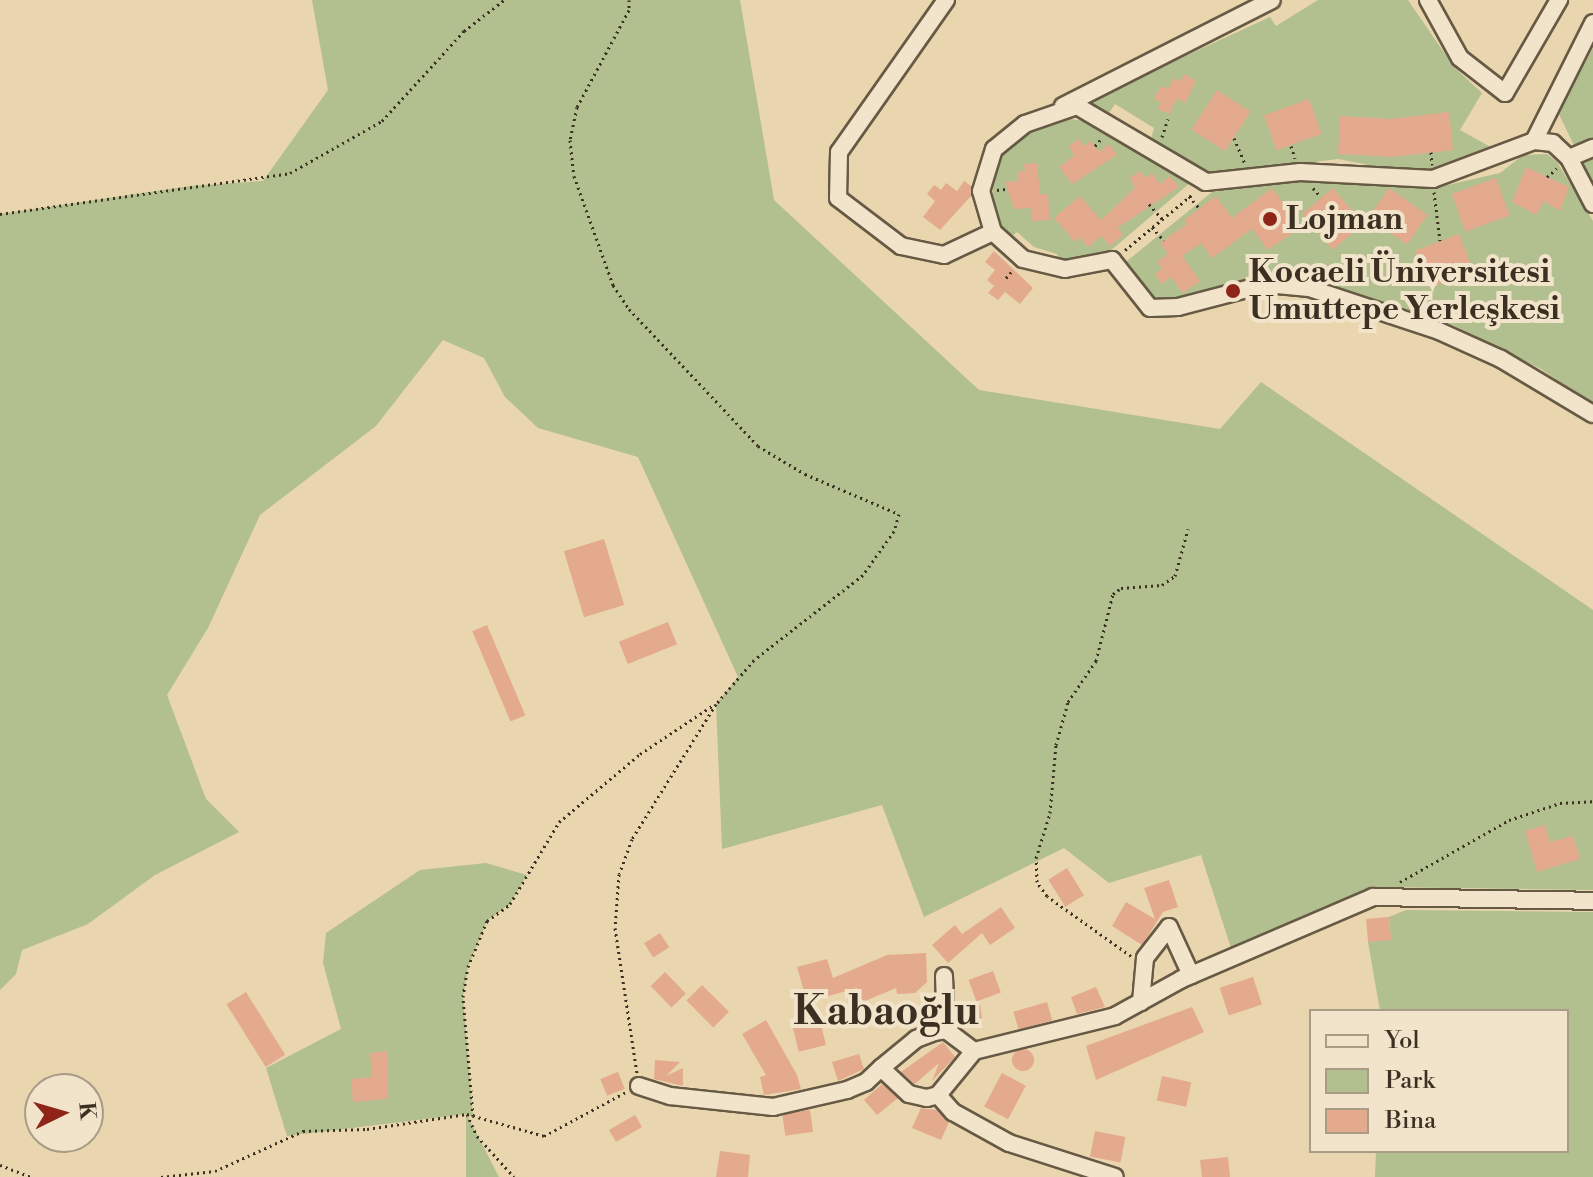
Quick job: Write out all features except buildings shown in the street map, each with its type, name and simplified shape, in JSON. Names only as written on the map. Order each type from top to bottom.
[{"type":"street","points":[[946,0],[839,152],[838,198],[901,246],[944,255],[993,232]]},
{"type":"street","points":[[1272,0],[1223,29],[1025,124],[994,149],[981,191],[993,232],[1023,259],[1037,263],[1065,269],[1112,260],[1150,308],[1178,307],[1266,284],[1309,288],[1370,305],[1501,359],[1593,414]]},
{"type":"street","points":[[1428,0],[1460,58],[1505,93],[1559,0]]},
{"type":"street","points":[[1534,141],[1593,23]]},
{"type":"street","points":[[1025,124],[1077,106],[1206,182],[1249,175],[1300,172],[1433,179],[1534,141],[1553,143],[1569,158],[1593,204]]},
{"type":"street","points":[[1569,158],[1593,148]]},
{"type":"street","points":[[938,1095],[974,1051],[1115,1016],[1191,975],[1373,897],[1593,901]]},
{"type":"street","points":[[1141,1002],[1144,964],[1169,927],[1191,975]]},
{"type":"street","points":[[944,976],[946,1030]]},
{"type":"street","points":[[639,1086],[670,1096],[773,1107],[847,1090],[866,1082],[916,1039],[946,1030]]},
{"type":"street","points":[[946,1030],[974,1051]]},
{"type":"street","points":[[881,1068],[909,1094],[938,1095],[953,1112],[1009,1143],[1115,1177]]},
{"type":"path","points":[[0,214],[290,173],[382,121],[464,31],[504,0]]},
{"type":"path","points":[[161,1177],[215,1171],[303,1131],[367,1129],[467,1114],[544,1136],[639,1086],[616,955],[619,874],[652,803],[716,704],[754,660],[863,575],[894,531],[899,514],[805,474],[758,446],[660,343],[613,285],[574,176],[570,140],[577,107],[629,10],[629,0]]},
{"type":"path","points":[[1157,152],[1168,119]]},
{"type":"path","points":[[1234,138],[1249,175]]},
{"type":"path","points":[[1112,260],[1206,182]]},
{"type":"path","points":[[1434,188],[1440,241]]},
{"type":"path","points":[[1189,196],[1200,209]]},
{"type":"path","points":[[1149,204],[1162,219]]},
{"type":"path","points":[[1152,227],[1164,241]]},
{"type":"path","points":[[1144,964],[1047,896],[1035,870],[1054,790],[1056,745],[1068,702],[1096,661],[1113,594],[1121,588],[1162,585],[1175,576],[1188,529]]},
{"type":"path","points":[[473,1116],[463,997],[468,967],[487,921],[510,904],[559,822],[640,754],[716,704]]},
{"type":"path","points":[[1373,897],[1509,820],[1560,803],[1593,801]]},
{"type":"path","points":[[467,1114],[477,1136],[514,1177]]},
{"type":"path","points":[[0,1165],[31,1177]]},
{"type":"green space","points":[[312,0],[740,0],[774,200],[979,390],[1220,429],[1261,382],[1593,610],[1593,890],[1374,887],[1231,948],[1201,855],[1109,883],[1064,848],[924,917],[882,805],[722,849],[716,704],[738,677],[638,457],[538,428],[505,397],[484,358],[443,340],[376,426],[260,515],[208,628],[167,695],[206,799],[239,832],[155,875],[88,924],[22,950],[16,974],[0,990],[0,214],[190,186],[263,181],[328,90]]},
{"type":"green space","points":[[1318,0],[1408,0],[1454,67],[1482,93],[1460,130],[1494,149],[1463,165],[1414,174],[1338,159],[1222,174],[1202,171],[1151,139],[1154,128],[1115,104],[1109,113],[1083,103],[1270,17],[1276,26]]},
{"type":"green space","points":[[1593,48],[1593,185],[1558,112]]},
{"type":"green space","points":[[1065,118],[1095,123],[1191,182],[1102,258],[1061,265],[1057,254],[1034,247],[1017,232],[1010,238],[1003,230],[994,210],[992,181],[1000,156],[1019,133]]},
{"type":"green space","points":[[1547,154],[1557,162],[1593,221],[1593,405],[1541,369],[1453,325],[1347,290],[1273,276],[1230,282],[1179,301],[1154,300],[1122,265],[1212,192],[1318,179],[1434,188],[1500,173],[1523,155]]},
{"type":"green space","points":[[486,863],[527,875],[510,904],[487,921],[468,967],[463,997],[473,1116],[467,1115],[499,1177],[466,1177],[466,1114],[287,1136],[266,1068],[341,1029],[323,963],[326,933],[420,870]]},
{"type":"green space","points":[[1406,910],[1593,912],[1593,1177],[1375,1177],[1376,1153],[1569,1153],[1569,1009],[1380,1009],[1368,942],[1391,939],[1389,917]]},
{"type":"place","name":"Lojman","points":[[1270,219]]},
{"type":"place","name":"Kocaeli Üniversitesi Umuttepe Yerleşkesi","points":[[1233,291]]},
{"type":"district","name":"Kabaoğlu","points":[[886,1012]]}]
